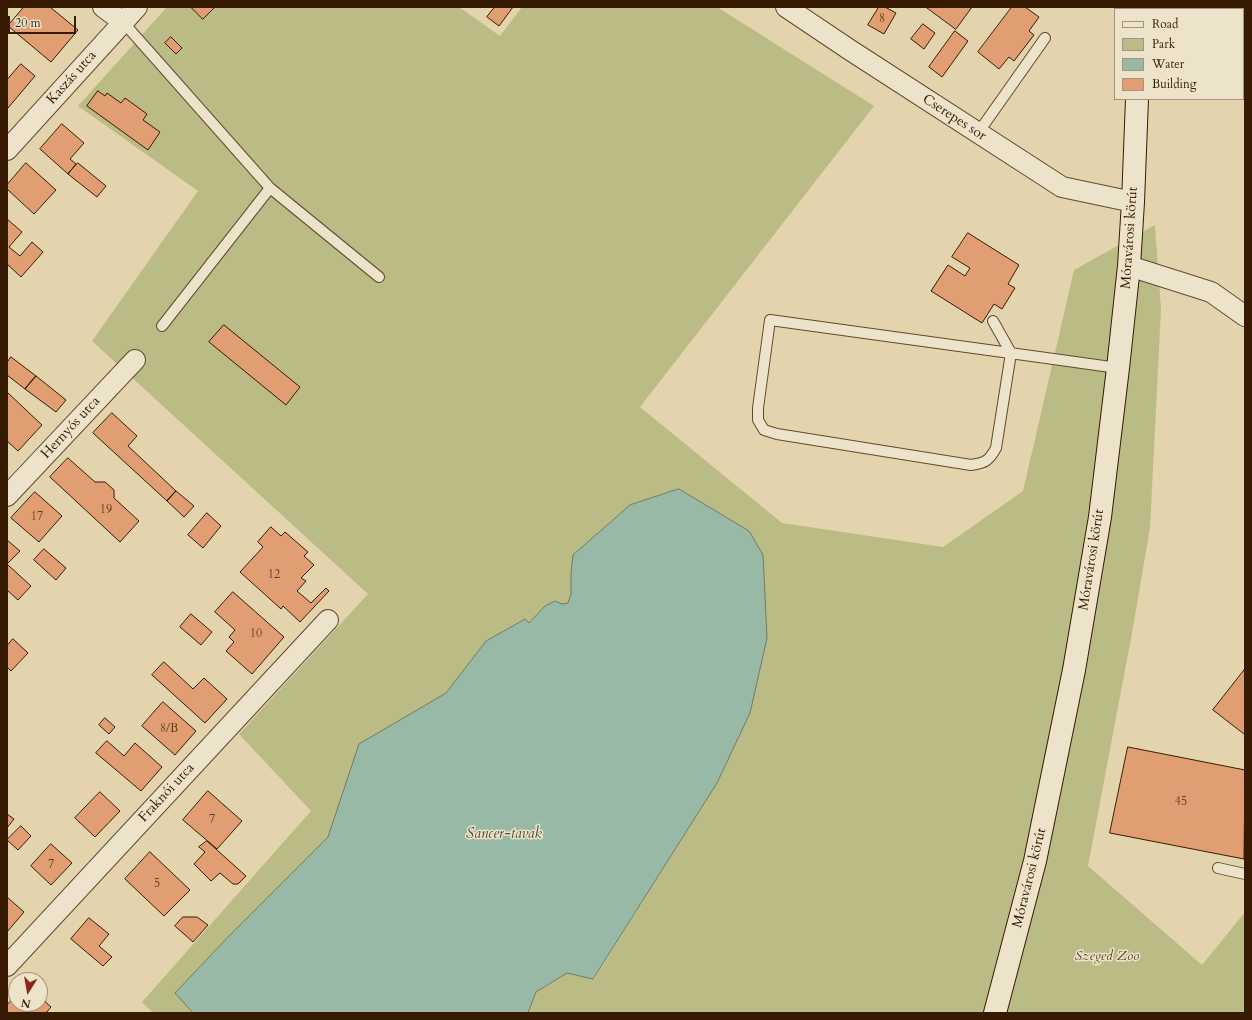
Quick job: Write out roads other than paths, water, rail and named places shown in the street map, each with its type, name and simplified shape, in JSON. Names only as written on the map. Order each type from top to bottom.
[{"type":"main road","name":"Móravárosi körút","points":[[995,1013],[1035,861],[1074,670],[1100,517],[1129,266],[1138,101]]},
{"type":"street","points":[[104,7],[123,22]]},
{"type":"street","name":"Kaszás utca","points":[[7,150],[137,7]]},
{"type":"street","name":"Cserepes sor","points":[[786,7],[1062,187],[1133,202]]},
{"type":"street","points":[[1129,266],[1211,292],[1245,316]]},
{"type":"street","name":"Hernyós utca","points":[[7,496],[135,360]]},
{"type":"street","name":"Fraknói utca","points":[[7,966],[328,620]]},
{"type":"lane","points":[[123,22],[270,188],[380,277]]},
{"type":"lane","points":[[978,133],[1045,38]]},
{"type":"lane","points":[[162,326],[270,188]]},
{"type":"lane","points":[[993,321],[1011,353],[996,448],[992,456],[983,463],[971,465],[777,434],[764,430],[758,420],[758,408],[770,320],[1011,353],[1118,368]]},
{"type":"lane","points":[[1218,868],[1245,874]]},
{"type":"water","name":"Sancer-tavak","points":[[679,489],[749,531],[763,555],[767,638],[750,713],[717,783],[593,979],[567,973],[536,992],[528,1013],[193,1013],[175,993],[228,937],[328,837],[359,744],[446,693],[486,641],[525,619],[529,623],[545,606],[555,601],[562,604],[568,603],[571,594],[573,555],[630,505]]},
{"type":"park label","name":"Szeged Zoo","points":[[1107,957]]}]
